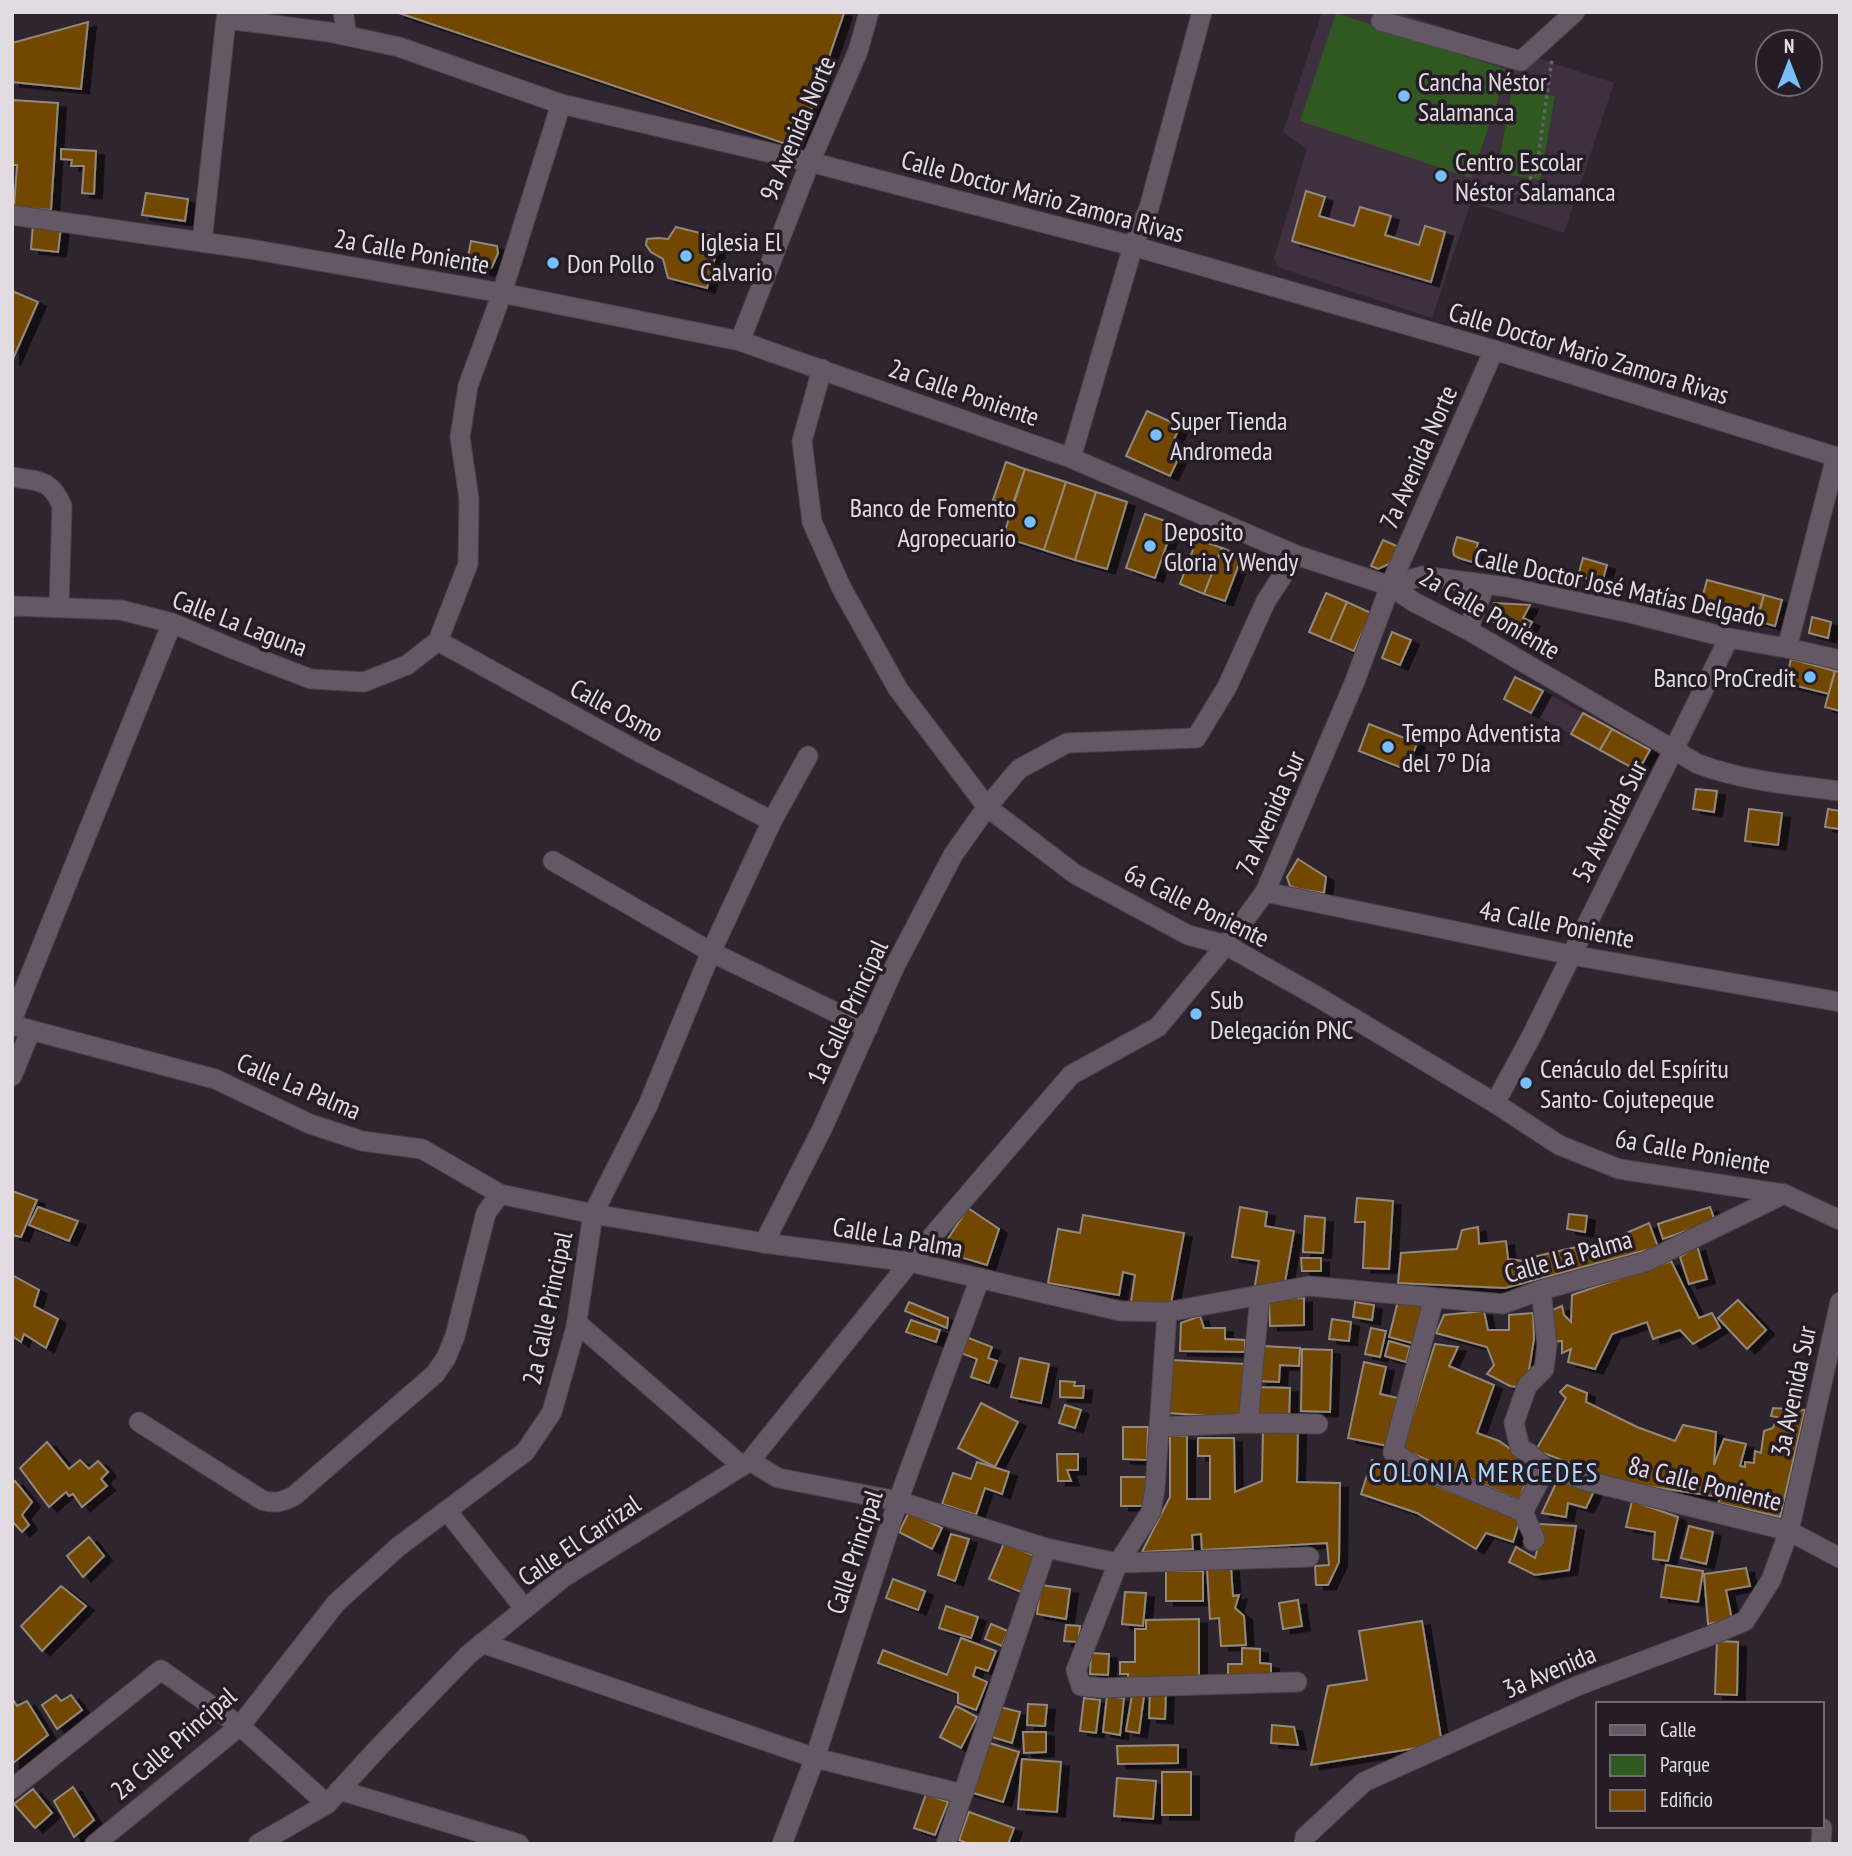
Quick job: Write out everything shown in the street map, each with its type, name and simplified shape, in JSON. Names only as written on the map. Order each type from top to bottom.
[{"type":"street","points":[[343,12],[347,35]]},
{"type":"street","name":"9a Avenida Norte","points":[[740,341],[810,162],[858,51],[869,12]]},
{"type":"street","points":[[1071,458],[1133,246],[1149,208],[1202,12]]},
{"type":"street","points":[[1381,21],[1521,61],[1575,12]]},
{"type":"street","name":"Calle Doctor Mario Zamora Rivas","points":[[202,242],[226,19],[329,32],[399,47],[561,104],[810,162],[1133,246],[1494,350],[1838,458]]},
{"type":"street","points":[[438,641],[468,564],[469,499],[460,437],[468,386],[502,293],[561,104]]},
{"type":"street","name":"2a Calle Poniente","points":[[12,215],[202,242],[502,293],[740,341],[1071,458],[1296,555],[1390,586],[1698,764],[1723,773],[1768,783],[1840,791]]},
{"type":"street","name":"7a Avenida Norte","points":[[1390,586],[1494,350]]},
{"type":"street","name":"6a Calle Poniente","points":[[822,369],[802,441],[812,522],[842,589],[898,689],[987,807],[1074,874],[1188,934],[1226,945],[1495,1103],[1559,1145],[1619,1169],[1784,1194],[1840,1220]]},
{"type":"street","points":[[1787,648],[1838,458]]},
{"type":"street","points":[[12,477],[42,482],[56,491],[62,506],[59,606]]},
{"type":"street","name":"1a Calle Principal","points":[[764,1243],[823,1127],[895,966],[953,855],[987,807],[1019,769],[1067,743],[1196,738],[1227,687],[1266,601],[1296,555]]},
{"type":"street","name":"Calle Doctor José Matías Delgado","points":[[1390,586],[1422,576],[1507,587],[1729,638],[1840,660]]},
{"type":"street","points":[[1468,629],[1485,585]]},
{"type":"street","name":"7a Avenida Sur","points":[[910,1262],[1071,1074],[1158,1027],[1226,945],[1265,892],[1355,681],[1390,586]]},
{"type":"street","name":"Calle La Laguna","points":[[12,606],[121,610],[172,623],[238,652],[312,679],[364,682],[407,666],[438,641]]},
{"type":"street","points":[[12,1020],[172,623]]},
{"type":"street","name":"5a Avenida Sur","points":[[1495,1103],[1531,1037],[1729,638]]},
{"type":"street","name":"Calle Osmo","points":[[438,641],[641,753],[772,821]]},
{"type":"street","name":"2a Calle Principal","points":[[95,1844],[240,1726],[336,1603],[398,1547],[525,1452],[552,1412],[577,1322],[593,1214],[648,1105],[711,952],[772,821],[808,756]]},
{"type":"street","points":[[553,861],[711,952],[868,1028]]},
{"type":"street","name":"4a Calle Poniente","points":[[1265,892],[1571,955],[1840,1002]]},
{"type":"street","points":[[12,1076],[22,1028]]},
{"type":"street","name":"Calle La Palma","points":[[22,1028],[215,1079],[310,1124],[362,1141],[422,1149],[500,1194],[593,1214],[764,1243],[910,1262],[1120,1311],[1167,1312],[1309,1286],[1503,1304],[1541,1290],[1645,1262],[1784,1194]]},
{"type":"street","points":[[139,1422],[262,1500],[271,1503],[293,1496],[435,1374],[446,1358],[455,1336],[486,1213],[500,1194]]},
{"type":"street","name":"Calle El Carrizal","points":[[258,1844],[333,1797],[468,1655],[564,1577],[746,1463],[910,1262]]},
{"type":"street","name":"Calle Principal","points":[[782,1844],[815,1758],[898,1501],[980,1278]]},
{"type":"street","name":"8a Calle Poniente","points":[[1541,1290],[1547,1345],[1544,1369],[1527,1386],[1514,1423],[1520,1448],[1546,1468],[1587,1481],[1789,1531],[1840,1558]]},
{"type":"street","points":[[1248,1423],[1260,1295]]},
{"type":"street","points":[[1434,1298],[1393,1452],[1416,1467],[1523,1512],[1535,1539],[1533,1541]]},
{"type":"street","name":"3a Avenida Sur","points":[[1789,1531],[1840,1302]]},
{"type":"street","points":[[1167,1312],[1151,1512],[1118,1563],[1076,1670],[1080,1686],[1101,1688],[1297,1682]]},
{"type":"street","points":[[577,1322],[746,1463],[778,1478],[898,1501],[1046,1548],[1118,1563],[1309,1557]]},
{"type":"street","points":[[1159,1427],[1248,1423],[1318,1424]]},
{"type":"street","points":[[1523,1512],[1546,1468]]},
{"type":"street","points":[[447,1511],[525,1609]]},
{"type":"street","name":"3a Avenida","points":[[1304,1844],[1305,1837],[1364,1782],[1577,1686],[1745,1621],[1771,1580],[1789,1531]]},
{"type":"street","points":[[946,1844],[1046,1548]]},
{"type":"street","points":[[482,1643],[815,1758],[963,1794]]},
{"type":"street","points":[[12,1789],[160,1670],[240,1726],[333,1797],[519,1844]]},
{"type":"path","points":[[1458,193],[1513,194],[1536,173],[1556,30]]},
{"type":"shaded area","name":"Centro Escolar Néstor Salamanca","points":[[1322,12],[1398,12],[1614,83],[1564,233],[1471,202],[1432,318],[1277,267],[1274,258],[1307,149],[1283,132]]},
{"type":"shaded area","points":[[1543,691],[1583,713],[1571,734],[1531,713]]},
{"type":"green space","name":"Cancha Néstor Salamanca","points":[[1336,13],[1508,70],[1471,178],[1300,121]]},
{"type":"green space","points":[[1512,88],[1555,96],[1540,180],[1497,173]]},
{"type":"building","points":[[396,12],[843,12],[844,13],[798,148]]},
{"type":"building","points":[[88,22],[81,89],[12,82],[12,43]]},
{"type":"building","points":[[12,100],[58,103],[51,210],[14,207],[17,165],[12,165]]},
{"type":"building","points":[[61,149],[96,151],[94,194],[82,193],[84,166],[71,166],[72,160],[61,159]]},
{"type":"building","points":[[1306,191],[1325,197],[1319,216],[1354,226],[1360,207],[1391,216],[1385,235],[1419,245],[1425,226],[1445,232],[1431,282],[1292,241]]},
{"type":"building","points":[[146,193],[188,199],[185,221],[142,215]]},
{"type":"building","points":[[33,224],[61,227],[58,252],[31,249]]},
{"type":"building","name":"Iglesia El Calvario","points":[[676,227],[720,238],[707,288],[668,278],[663,259],[651,252],[646,245],[647,239],[668,239]]},
{"type":"building","points":[[471,241],[497,246],[498,253],[492,267],[486,271],[466,267]]},
{"type":"building","points":[[12,291],[38,302],[12,361]]},
{"type":"building","name":"Super Tienda Andromeda","points":[[1147,411],[1180,426],[1172,444],[1183,449],[1170,476],[1126,456]]},
{"type":"building","points":[[1006,462],[1025,469],[1012,506],[993,500]]},
{"type":"building","name":"Banco de Fomento Agropecuario","points":[[1025,469],[1066,482],[1044,550],[1003,537]]},
{"type":"building","points":[[1066,482],[1096,492],[1075,560],[1044,550]]},
{"type":"building","points":[[1096,492],[1127,502],[1107,569],[1075,560]]},
{"type":"building","name":"Deposito Gloria Y Wendy","points":[[1145,514],[1174,524],[1155,578],[1126,568]]},
{"type":"building","points":[[1457,537],[1478,543],[1472,562],[1454,555]]},
{"type":"building","points":[[1197,539],[1222,548],[1204,594],[1180,584]]},
{"type":"building","points":[[1383,540],[1399,547],[1389,564],[1378,569],[1371,566]]},
{"type":"building","points":[[1222,548],[1242,556],[1225,601],[1204,594]]},
{"type":"building","points":[[1583,558],[1607,565],[1602,583],[1578,576]]},
{"type":"building","points":[[1707,580],[1764,595],[1757,621],[1700,606]]},
{"type":"building","points":[[1326,593],[1347,602],[1330,641],[1309,632]]},
{"type":"building","points":[[1764,595],[1782,600],[1775,626],[1757,621]]},
{"type":"building","points":[[1347,602],[1371,613],[1354,651],[1330,641]]},
{"type":"building","points":[[1494,603],[1530,605],[1523,618],[1532,622],[1524,637],[1486,618]]},
{"type":"building","points":[[1812,617],[1831,622],[1828,638],[1809,633]]},
{"type":"building","points":[[1392,632],[1411,640],[1400,665],[1382,658]]},
{"type":"building","name":"Banco ProCredit","points":[[1791,659],[1835,671],[1829,694],[1785,683]]},
{"type":"building","points":[[1835,671],[1840,672],[1840,711],[1825,707]]},
{"type":"building","points":[[1515,677],[1543,691],[1531,713],[1504,699]]},
{"type":"building","points":[[1583,713],[1612,729],[1600,750],[1571,734]]},
{"type":"building","name":"Tempo Adventista del 7º Día","points":[[1369,724],[1417,743],[1407,770],[1359,751]]},
{"type":"building","points":[[1612,729],[1650,750],[1638,771],[1600,750]]},
{"type":"building","points":[[1696,789],[1717,791],[1714,812],[1693,809]]},
{"type":"building","points":[[1749,809],[1782,813],[1778,845],[1745,841]]},
{"type":"building","points":[[1828,809],[1840,811],[1840,829],[1825,827]]},
{"type":"building","points":[[1298,859],[1326,877],[1324,893],[1290,886],[1287,877]]},
{"type":"building","points":[[12,1191],[37,1200],[21,1237],[12,1235]]},
{"type":"building","points":[[1357,1198],[1393,1201],[1389,1269],[1363,1268],[1365,1222],[1355,1222]]},
{"type":"building","points":[[38,1207],[78,1221],[69,1241],[29,1225]]},
{"type":"building","points":[[1240,1207],[1267,1212],[1265,1226],[1294,1231],[1285,1282],[1254,1291],[1259,1261],[1232,1257]]},
{"type":"building","points":[[1710,1207],[1715,1221],[1663,1239],[1658,1224]]},
{"type":"building","points":[[968,1208],[999,1229],[987,1265],[940,1251]]},
{"type":"building","points":[[1569,1214],[1587,1216],[1585,1232],[1567,1229]]},
{"type":"building","points":[[1083,1215],[1184,1233],[1170,1309],[1131,1302],[1135,1275],[1123,1272],[1119,1295],[1048,1283],[1058,1229],[1080,1233]]},
{"type":"building","points":[[1305,1216],[1325,1218],[1323,1253],[1303,1252]]},
{"type":"building","points":[[1649,1223],[1658,1247],[1505,1288],[1398,1283],[1401,1253],[1457,1249],[1462,1230],[1478,1227],[1479,1244],[1506,1241],[1508,1259],[1533,1262],[1533,1257],[1615,1238]]},
{"type":"building","points":[[1697,1246],[1707,1279],[1689,1284],[1680,1257]]},
{"type":"building","points":[[1301,1258],[1321,1258],[1321,1271],[1302,1271]]},
{"type":"building","points":[[1671,1261],[1699,1318],[1712,1313],[1720,1328],[1693,1344],[1680,1330],[1653,1339],[1647,1322],[1612,1334],[1595,1369],[1568,1362],[1571,1349],[1562,1353],[1562,1341],[1554,1342],[1548,1312],[1562,1306],[1564,1315],[1571,1322],[1572,1295]]},
{"type":"building","points":[[12,1275],[39,1290],[34,1306],[58,1319],[46,1348],[24,1334],[21,1342],[12,1336]]},
{"type":"building","points":[[1399,1297],[1426,1303],[1416,1344],[1389,1337]]},
{"type":"building","points":[[1304,1298],[1304,1325],[1270,1326],[1269,1299]]},
{"type":"building","points":[[1738,1300],[1766,1330],[1747,1349],[1718,1318]]},
{"type":"building","points":[[909,1302],[948,1318],[947,1328],[905,1311]]},
{"type":"building","points":[[1355,1302],[1374,1305],[1372,1320],[1353,1317]]},
{"type":"building","points":[[1484,1311],[1488,1330],[1509,1330],[1509,1315],[1533,1313],[1534,1339],[1528,1376],[1516,1387],[1487,1374],[1494,1365],[1487,1347],[1436,1333],[1444,1315]]},
{"type":"building","points":[[1200,1316],[1204,1328],[1225,1328],[1225,1339],[1245,1340],[1245,1352],[1180,1351],[1181,1323]]},
{"type":"building","points":[[1332,1319],[1351,1322],[1349,1341],[1329,1339]]},
{"type":"building","points":[[911,1320],[940,1330],[936,1342],[906,1332]]},
{"type":"building","points":[[1371,1328],[1386,1331],[1380,1357],[1365,1354]]},
{"type":"building","points":[[966,1337],[992,1347],[988,1358],[997,1361],[989,1383],[971,1377],[977,1359],[961,1353]]},
{"type":"building","points":[[1389,1341],[1410,1347],[1406,1362],[1385,1356]]},
{"type":"building","points":[[1435,1344],[1458,1347],[1449,1366],[1494,1385],[1477,1433],[1499,1441],[1533,1465],[1519,1500],[1402,1449]]},
{"type":"building","points":[[1261,1346],[1300,1348],[1299,1366],[1280,1365],[1279,1382],[1259,1381]]},
{"type":"building","points":[[1302,1349],[1332,1350],[1330,1412],[1301,1411]]},
{"type":"building","points":[[1020,1358],[1049,1364],[1041,1403],[1011,1397]]},
{"type":"building","points":[[1172,1360],[1245,1364],[1242,1418],[1168,1413]]},
{"type":"building","points":[[1364,1362],[1386,1367],[1380,1394],[1398,1398],[1388,1446],[1348,1438]]},
{"type":"building","points":[[1060,1381],[1084,1386],[1083,1398],[1060,1397]]},
{"type":"building","points":[[1567,1385],[1587,1393],[1586,1402],[1637,1427],[1675,1441],[1683,1425],[1716,1432],[1714,1465],[1724,1439],[1746,1444],[1740,1466],[1745,1467],[1745,1462],[1754,1463],[1755,1451],[1761,1453],[1764,1431],[1773,1428],[1777,1417],[1771,1416],[1773,1408],[1805,1410],[1780,1517],[1718,1503],[1721,1497],[1618,1482],[1536,1450],[1566,1398],[1560,1392]]},
{"type":"building","points":[[1258,1387],[1290,1388],[1289,1420],[1256,1419]]},
{"type":"building","points":[[981,1403],[1018,1422],[995,1467],[958,1448]]},
{"type":"building","points":[[1065,1405],[1081,1410],[1075,1428],[1059,1423]]},
{"type":"building","points":[[1123,1427],[1148,1427],[1147,1460],[1123,1459]]},
{"type":"building","points":[[1263,1428],[1298,1428],[1297,1482],[1340,1483],[1339,1562],[1328,1585],[1316,1585],[1315,1566],[1329,1565],[1327,1543],[1202,1550],[1201,1534],[1192,1535],[1193,1549],[1142,1552],[1170,1497],[1170,1436],[1187,1436],[1187,1499],[1210,1499],[1210,1456],[1198,1456],[1198,1438],[1234,1438],[1235,1492],[1262,1481]]},
{"type":"building","points":[[47,1442],[69,1469],[80,1460],[89,1469],[98,1461],[108,1472],[101,1479],[107,1486],[82,1507],[73,1494],[69,1496],[66,1492],[49,1507],[20,1468]]},
{"type":"building","points":[[1057,1454],[1078,1454],[1078,1470],[1067,1470],[1071,1481],[1058,1481]]},
{"type":"building","points":[[1372,1460],[1520,1520],[1513,1542],[1486,1533],[1476,1549],[1417,1513],[1361,1494]]},
{"type":"building","points":[[977,1462],[1009,1472],[1002,1494],[985,1488],[976,1515],[942,1504],[953,1473],[971,1479]]},
{"type":"building","points":[[1121,1477],[1149,1477],[1149,1506],[1121,1506]]},
{"type":"building","points":[[15,1481],[32,1502],[22,1515],[29,1525],[22,1532],[12,1521],[12,1484]]},
{"type":"building","points":[[1557,1481],[1594,1491],[1586,1508],[1568,1503],[1566,1517],[1542,1513]]},
{"type":"building","points":[[1632,1501],[1678,1517],[1668,1561],[1653,1559],[1655,1532],[1626,1527]]},
{"type":"building","points":[[909,1512],[942,1528],[932,1549],[899,1532]]},
{"type":"building","points":[[1539,1524],[1576,1526],[1569,1570],[1535,1575],[1509,1562],[1516,1547],[1535,1558],[1542,1533]]},
{"type":"building","points":[[1689,1526],[1713,1532],[1706,1564],[1681,1558]]},
{"type":"building","points":[[951,1534],[969,1539],[955,1581],[938,1575]]},
{"type":"building","points":[[89,1537],[104,1556],[83,1577],[67,1556]]},
{"type":"building","points":[[1004,1543],[1035,1556],[1021,1592],[989,1579]]},
{"type":"building","points":[[1666,1565],[1703,1571],[1698,1602],[1661,1597]]},
{"type":"building","points":[[1231,1567],[1233,1596],[1239,1595],[1235,1608],[1244,1616],[1246,1645],[1221,1646],[1219,1618],[1210,1619],[1207,1569]]},
{"type":"building","points":[[1746,1568],[1750,1586],[1726,1590],[1732,1620],[1708,1624],[1704,1574]]},
{"type":"building","points":[[1166,1571],[1203,1571],[1203,1601],[1166,1601]]},
{"type":"building","points":[[893,1579],[925,1591],[918,1610],[886,1598]]},
{"type":"building","points":[[1041,1585],[1070,1589],[1066,1619],[1037,1614]]},
{"type":"building","points":[[61,1586],[86,1606],[42,1651],[21,1626]]},
{"type":"building","points":[[1125,1592],[1146,1593],[1143,1626],[1122,1624]]},
{"type":"building","points":[[1298,1600],[1302,1626],[1283,1629],[1279,1603]]},
{"type":"building","points":[[946,1606],[978,1617],[971,1638],[939,1628]]},
{"type":"building","points":[[1199,1619],[1199,1682],[1128,1683],[1128,1674],[1120,1674],[1120,1662],[1135,1662],[1135,1629],[1146,1629],[1146,1620]]},
{"type":"building","points":[[1422,1621],[1442,1744],[1311,1765],[1328,1686],[1367,1680],[1359,1631]]},
{"type":"building","points":[[991,1624],[1008,1631],[1002,1646],[985,1639]]},
{"type":"building","points":[[1066,1625],[1080,1626],[1078,1642],[1064,1641]]},
{"type":"building","points":[[961,1638],[996,1651],[988,1671],[976,1667],[973,1676],[987,1682],[976,1710],[958,1703],[958,1693],[878,1663],[883,1650],[947,1675]]},
{"type":"building","points":[[1717,1641],[1738,1642],[1737,1695],[1715,1694]]},
{"type":"building","points":[[1242,1648],[1260,1649],[1260,1663],[1271,1664],[1271,1676],[1228,1675],[1228,1664],[1242,1664]]},
{"type":"building","points":[[1091,1653],[1109,1654],[1108,1675],[1090,1674]]},
{"type":"building","points":[[1150,1692],[1166,1693],[1165,1719],[1149,1718]]},
{"type":"building","points":[[56,1695],[61,1701],[71,1695],[82,1710],[57,1729],[42,1705]]},
{"type":"building","points":[[1132,1695],[1144,1696],[1139,1733],[1126,1731]]},
{"type":"building","points":[[1107,1696],[1124,1698],[1120,1735],[1103,1732]]},
{"type":"building","points":[[12,1698],[17,1706],[27,1701],[48,1735],[12,1764]]},
{"type":"building","points":[[1084,1698],[1100,1700],[1096,1733],[1080,1731]]},
{"type":"building","points":[[1028,1704],[1047,1705],[1045,1726],[1027,1725]]},
{"type":"building","points":[[956,1706],[977,1717],[961,1748],[940,1737]]},
{"type":"building","points":[[1000,1707],[1020,1712],[1012,1743],[992,1737]]},
{"type":"building","points":[[1272,1725],[1294,1727],[1298,1745],[1271,1743]]},
{"type":"building","points":[[1023,1732],[1046,1732],[1046,1752],[1024,1753]]},
{"type":"building","points":[[983,1741],[1019,1752],[1003,1802],[967,1791]]},
{"type":"building","points":[[1178,1745],[1178,1763],[1118,1764],[1117,1746]]},
{"type":"building","points":[[1022,1759],[1061,1762],[1057,1812],[1018,1809]]},
{"type":"building","points":[[1162,1772],[1191,1772],[1191,1815],[1162,1815]]},
{"type":"building","points":[[1117,1778],[1156,1781],[1153,1819],[1114,1816]]},
{"type":"building","points":[[73,1787],[94,1820],[74,1837],[54,1801]]},
{"type":"building","points":[[33,1789],[52,1813],[35,1828],[14,1804]]},
{"type":"building","points":[[926,1794],[948,1802],[935,1835],[914,1828]]},
{"type":"building","points":[[969,1812],[1014,1828],[1008,1844],[969,1844],[959,1840]]},
{"type":"place","name":"Cancha Néstor Salamanca","points":[[1404,96]]},
{"type":"place","name":"Centro Escolar Néstor Salamanca","points":[[1441,176]]},
{"type":"place","name":"Iglesia El Calvario","points":[[686,256]]},
{"type":"place","name":"Don Pollo","points":[[553,263]]},
{"type":"place","name":"Super Tienda Andromeda","points":[[1156,435]]},
{"type":"place","name":"Banco de Fomento Agropecuario","points":[[1030,522]]},
{"type":"place","name":"Deposito Gloria Y Wendy","points":[[1150,546]]},
{"type":"place","name":"Banco ProCredit","points":[[1810,677]]},
{"type":"place","name":"Tempo Adventista del 7º Día","points":[[1388,747]]},
{"type":"place","name":"Sub Delegación PNC","points":[[1196,1014]]},
{"type":"place","name":"Cenáculo del Espíritu Santo- Cojutepeque","points":[[1526,1083]]},
{"type":"district","name":"COLONIA MERCEDES","points":[[1484,1471]]}]
